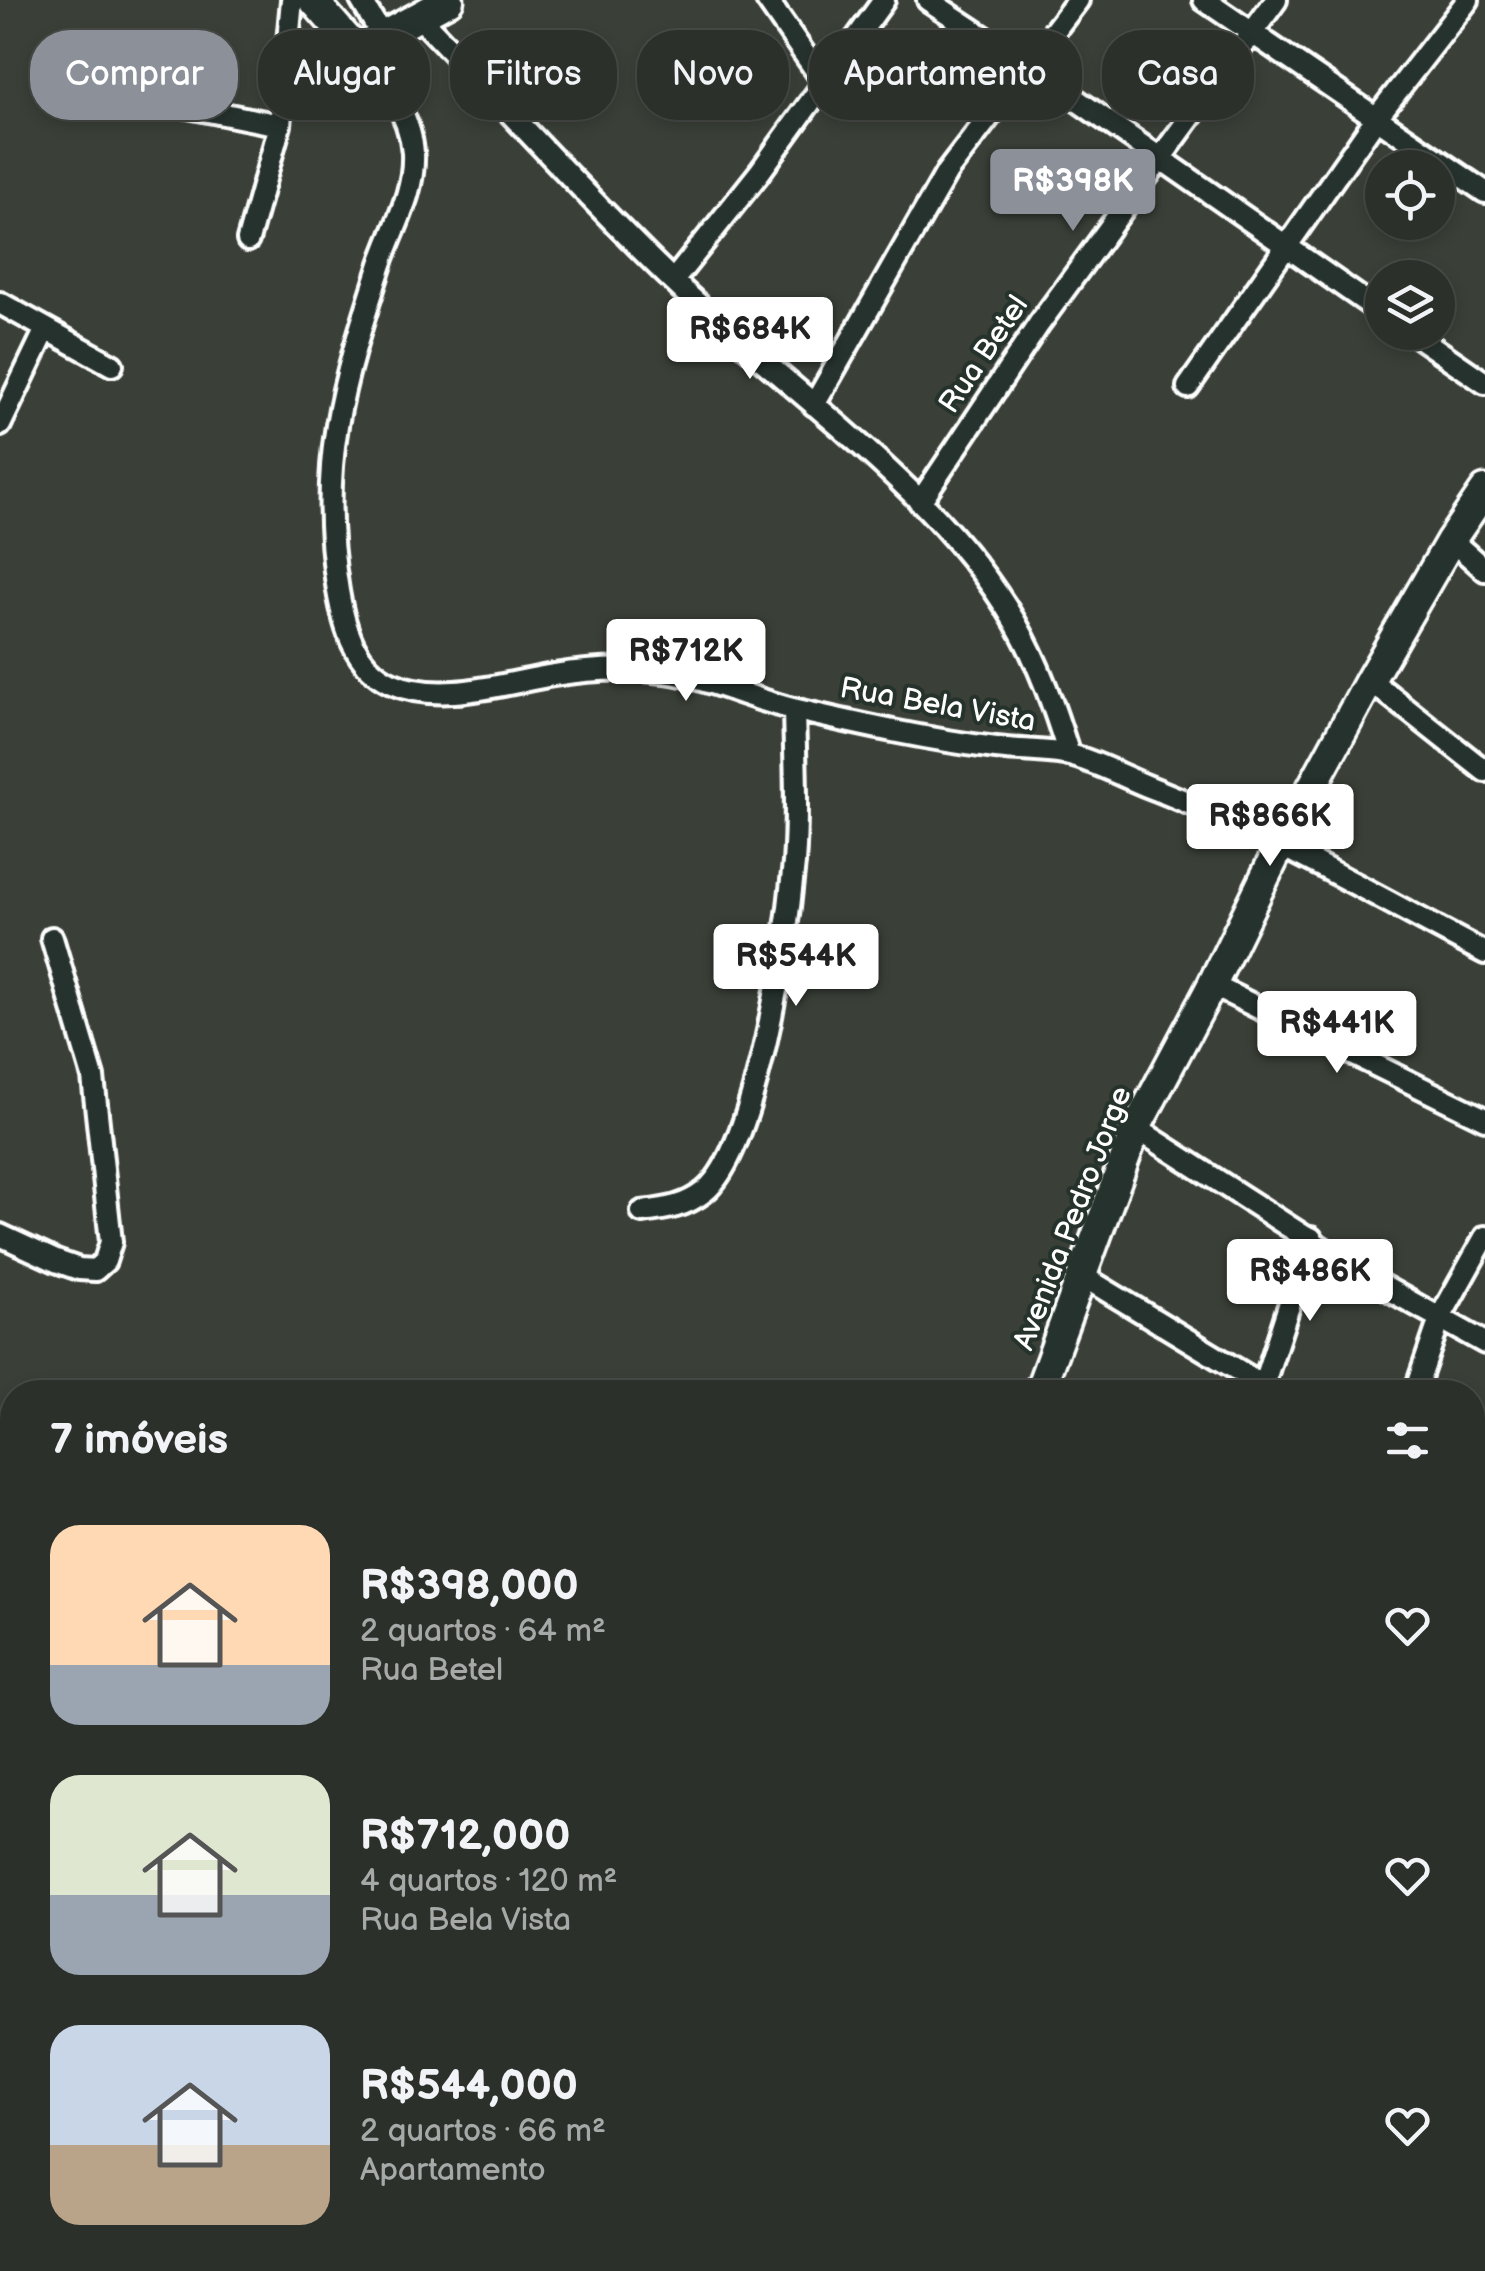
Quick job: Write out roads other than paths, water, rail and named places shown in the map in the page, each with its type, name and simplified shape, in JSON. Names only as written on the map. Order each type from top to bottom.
[{"type":"street","points":[[248,240],[280,125],[292,0]]},
{"type":"street","points":[[313,0],[339,30]]},
{"type":"street","points":[[361,0],[379,30]]},
{"type":"street","points":[[397,30],[450,0]]},
{"type":"street","points":[[767,0],[809,60]]},
{"type":"street","points":[[862,30],[884,0]]},
{"type":"street","points":[[928,0],[973,30]]},
{"type":"street","points":[[1055,30],[1078,0]]},
{"type":"street","points":[[1204,0],[1248,30]]},
{"type":"street","name":"Rua Betel","points":[[1254,30],[1276,0]]},
{"type":"street","points":[[1188,387],[1377,116],[1469,0],[1485,10]]},
{"type":"street","points":[[420,18],[673,281],[920,502],[982,574],[1016,622],[1070,755]]},
{"type":"street","points":[[1254,34],[1485,192]]},
{"type":"street","points":[[673,281],[809,103]]},
{"type":"street","points":[[1082,104],[1365,302]]},
{"type":"street","points":[[238,117],[280,125]]},
{"type":"street","name":"Rua Bela Vista","points":[[405,120],[413,155],[410,188],[382,259],[337,411],[330,472],[331,531],[346,634],[366,664],[390,682],[432,691],[482,689],[611,669],[669,673],[794,710],[994,748],[1070,755],[1193,804],[1485,953]]},
{"type":"street","points":[[814,406],[947,172],[987,120]]},
{"type":"street","name":"Rua Betel","points":[[920,502],[1039,324],[1187,120]]},
{"type":"street","points":[[0,303],[112,365]]},
{"type":"street","points":[[0,425],[45,330]]},
{"type":"street","points":[[1436,350],[1485,383]]},
{"type":"street","name":"Avenida Pedro Jorge","points":[[1044,1380],[1136,1128],[1370,680],[1451,540],[1485,490]]},
{"type":"street","points":[[1451,540],[1485,570]]},
{"type":"street","points":[[1370,680],[1485,771]]},
{"type":"street","points":[[642,1212],[680,1207],[708,1189],[729,1159],[752,1105],[794,862],[794,710]]},
{"type":"street","points":[[0,1235],[79,1269],[95,1270],[105,1261],[111,1242],[93,1077],[52,938]]},
{"type":"street","points":[[1212,985],[1485,1118]]},
{"type":"street","points":[[1136,1128],[1375,1282],[1485,1343]]},
{"type":"street","points":[[1419,1380],[1441,1316],[1485,1237]]},
{"type":"street","points":[[1269,1380],[1311,1238]]},
{"type":"street","points":[[1084,1277],[1250,1380]]}]
